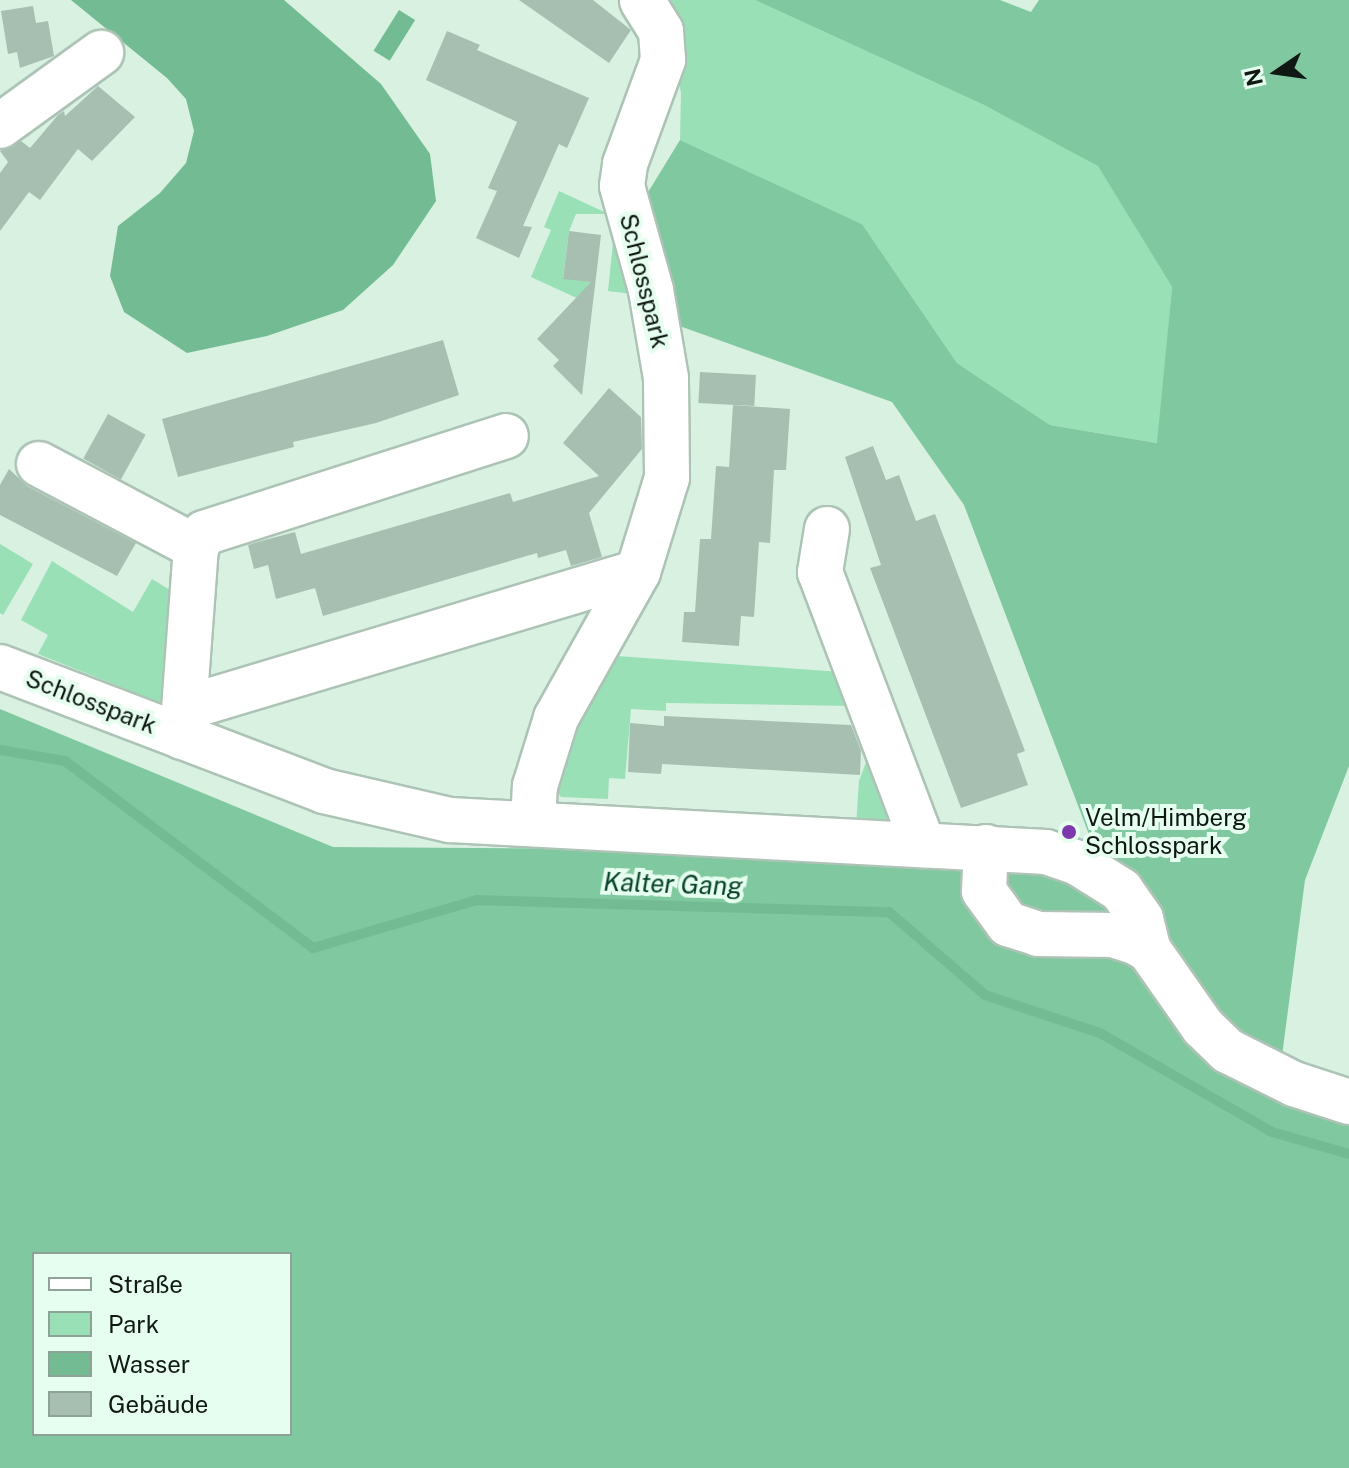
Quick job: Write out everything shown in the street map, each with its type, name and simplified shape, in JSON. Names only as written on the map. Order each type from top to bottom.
[{"type":"street","name":"Schlosspark","points":[[533,822],[535,786],[556,718],[638,572],[664,498],[669,437],[656,315],[622,186],[625,164],[663,60],[656,17],[642,0]]},
{"type":"street","points":[[0,126],[101,53]]},
{"type":"street","points":[[39,464],[196,547],[211,529],[506,436]]},
{"type":"street","points":[[827,529],[820,572],[923,845]]},
{"type":"street","name":"Schlosspark","points":[[184,723],[196,547]]},
{"type":"street","name":"Schlosspark","points":[[184,723],[638,572]]},
{"type":"street","name":"Schlosspark","points":[[0,667],[184,723],[377,806],[450,820],[533,822],[1046,852],[1108,879],[1141,919],[1149,950],[1203,1027],[1228,1051],[1282,1078],[1349,1102]]},
{"type":"street","points":[[986,847],[984,891],[1008,924],[1038,934],[1113,935],[1149,950]]},
{"type":"green space","points":[[662,0],[755,0],[984,105],[1098,165],[1172,287],[1158,443],[1050,425],[957,363],[862,224],[680,140],[681,93]]},
{"type":"green space","points":[[559,191],[611,215],[639,295],[608,291],[614,233],[605,214],[576,214],[569,231],[563,278],[592,282],[592,305],[531,277],[551,230],[544,227]]},
{"type":"green space","points":[[0,544],[33,564],[3,615],[0,613]]},
{"type":"green space","points":[[52,561],[133,612],[152,579],[178,595],[166,705],[38,654],[48,635],[21,620]]},
{"type":"green space","points":[[617,656],[841,672],[854,706],[666,703],[666,711],[631,709],[625,779],[609,778],[608,799],[561,797],[555,789],[572,729]]},
{"type":"green space","points":[[871,749],[896,823],[856,826],[859,781]]},
{"type":"shaded area","points":[[755,0],[1000,0],[1031,12],[1039,0],[1349,0],[1349,766],[1305,880],[1282,1056],[1349,1093],[1349,1468],[0,1468],[0,709],[333,847],[779,850],[962,827],[1093,845],[964,505],[892,402],[674,324],[639,207],[680,140],[862,224],[957,363],[1050,425],[1157,443],[1172,287],[1098,166],[984,105]]},
{"type":"water","points":[[71,0],[284,0],[381,84],[430,154],[436,201],[393,265],[343,310],[267,336],[187,353],[124,312],[110,276],[118,226],[160,193],[186,163],[194,131],[186,99],[167,78]]},
{"type":"water","points":[[399,10],[415,20],[390,61],[374,51]]},
{"type":"building","points":[[519,0],[593,0],[631,30],[609,63]]},
{"type":"building","points":[[33,6],[36,23],[48,21],[54,56],[20,68],[17,52],[8,54],[1,11]]},
{"type":"building","points":[[447,31],[480,45],[477,50],[589,98],[567,148],[559,144],[523,226],[532,227],[519,258],[476,238],[497,191],[488,188],[517,122],[426,80]]},
{"type":"building","points":[[98,86],[135,117],[92,161],[78,149],[40,200],[29,192],[0,231],[0,173],[8,162],[0,151],[21,141],[30,148],[58,115],[64,111],[65,116]]},
{"type":"building","points":[[569,231],[601,235],[582,395],[553,366],[559,360],[537,339],[591,282],[563,279]]},
{"type":"building","points":[[443,340],[459,395],[376,423],[293,442],[294,447],[178,477],[162,419]]},
{"type":"building","points":[[700,372],[756,375],[754,406],[698,403]]},
{"type":"building","points":[[609,388],[641,417],[642,449],[589,513],[602,557],[571,566],[566,550],[538,558],[537,553],[323,616],[315,588],[276,599],[268,565],[254,569],[248,545],[261,541],[295,532],[301,554],[510,493],[513,502],[599,476],[563,443]]},
{"type":"building","points":[[733,405],[790,409],[786,470],[774,470],[770,543],[759,542],[754,617],[741,616],[739,646],[682,642],[684,612],[695,612],[700,539],[711,539],[716,466],[729,467]]},
{"type":"building","points":[[108,414],[146,435],[121,479],[83,459]]},
{"type":"building","points":[[873,446],[886,480],[899,475],[916,521],[935,514],[1025,751],[1017,754],[1028,785],[961,808],[870,568],[881,565],[845,457]]},
{"type":"building","points":[[9,469],[27,486],[136,543],[117,576],[0,515],[0,485]]},
{"type":"building","points":[[664,716],[851,725],[861,751],[860,775],[662,764],[661,774],[628,772],[630,723],[664,726]]},
{"type":"waterway","name":"Kalter Gang","points":[[0,750],[65,761],[313,948],[477,900],[889,912],[985,995],[1100,1033],[1272,1132],[1349,1154]]},
{"type":"place","name":"Velm/Himberg Schlosspark","points":[[1069,832]]}]
